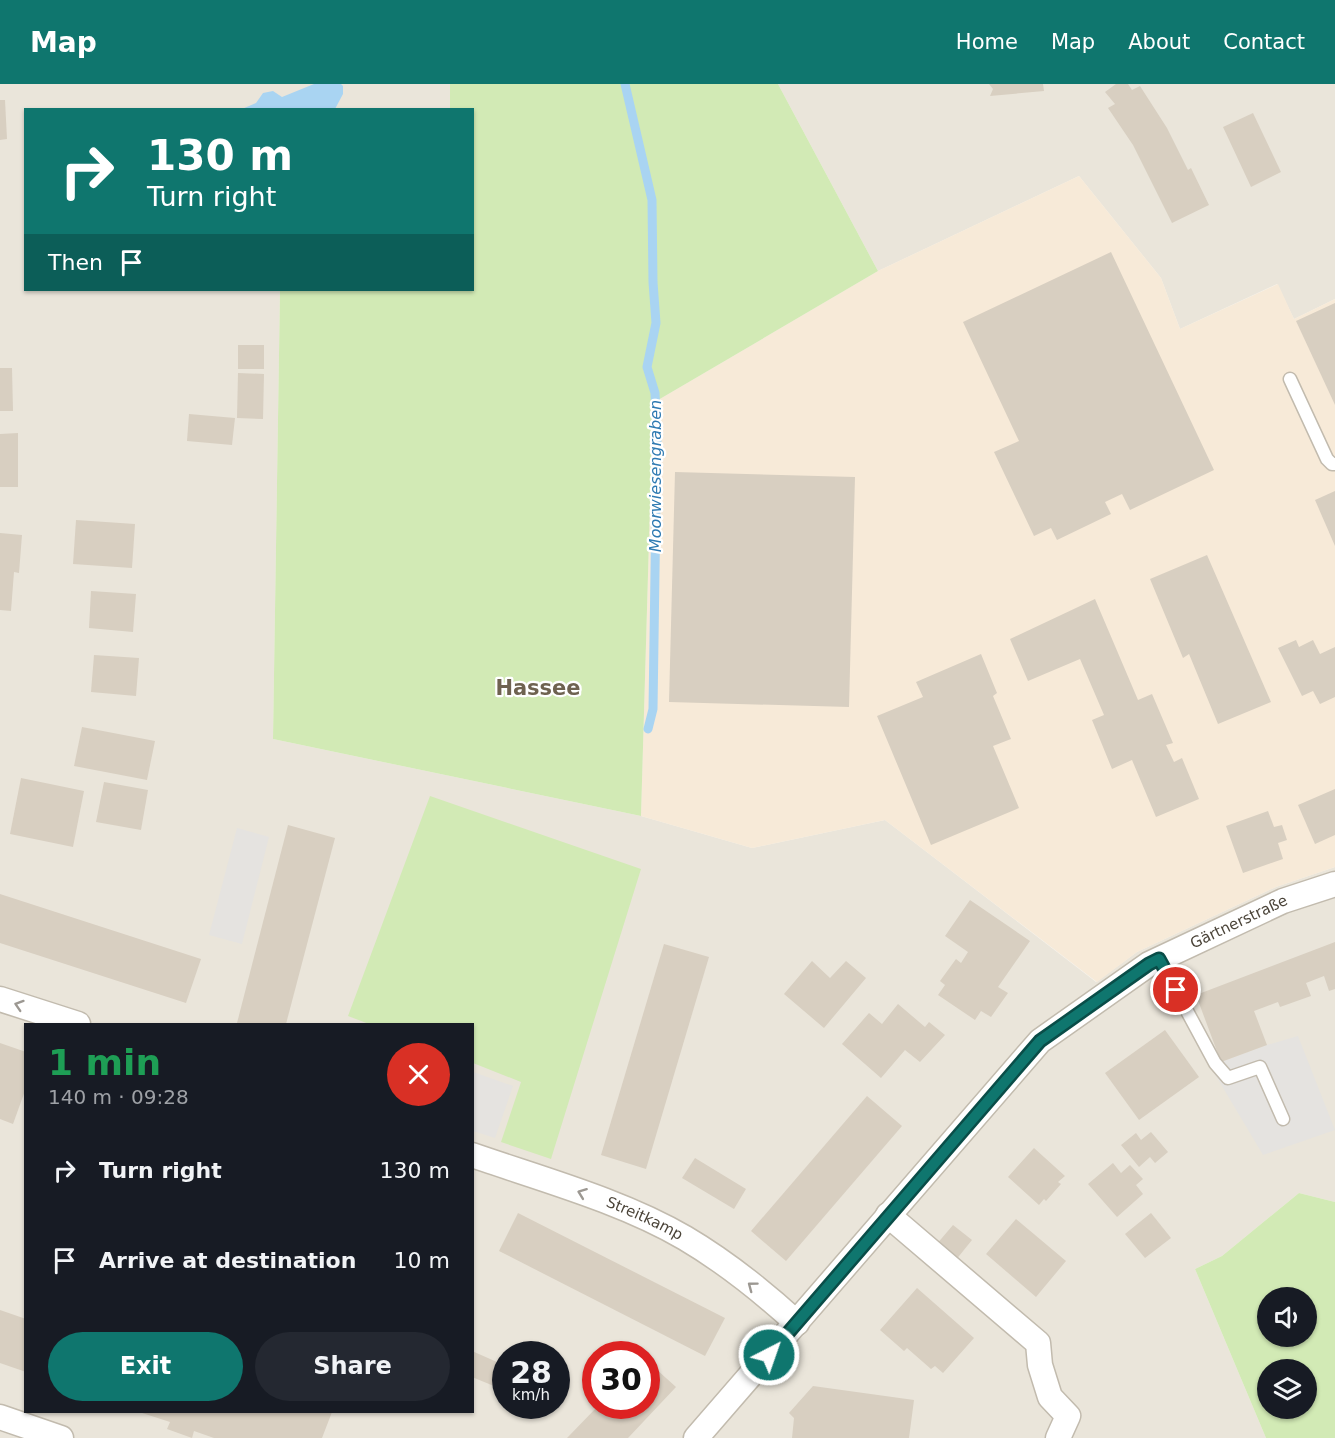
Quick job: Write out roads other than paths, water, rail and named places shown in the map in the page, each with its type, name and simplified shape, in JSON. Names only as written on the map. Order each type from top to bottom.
[{"type":"street","name":"Gärtnerstraße","points":[[696,1438],[1040,1041],[1149,964],[1283,901],[1335,884]]},
{"type":"street","points":[[0,999],[75,1023]]},
{"type":"street","name":"Streitkamp","points":[[474,1156],[563,1186],[646,1218],[685,1238],[778,1305],[797,1323]]},
{"type":"street","points":[[888,1215],[1038,1343],[1040,1365],[1050,1397],[1068,1416],[1058,1438]]},
{"type":"street","points":[[0,1417],[61,1438]]},
{"type":"lane","points":[[1290,379],[1327,459],[1335,464]]},
{"type":"lane","points":[[1159,959],[1215,1063],[1228,1078],[1260,1067],[1283,1119]]},
{"type":"water","points":[[314,84],[341,84],[343,86],[343,94],[336,108],[244,108],[256,103],[263,93],[273,91],[282,97]]},
{"type":"waterway","name":"Moorwiesengraben","points":[[625,84],[652,200],[656,323],[647,367],[655,393],[657,435],[653,709],[648,729]]},
{"type":"district","name":"Hassee","points":[[538,688]]}]
